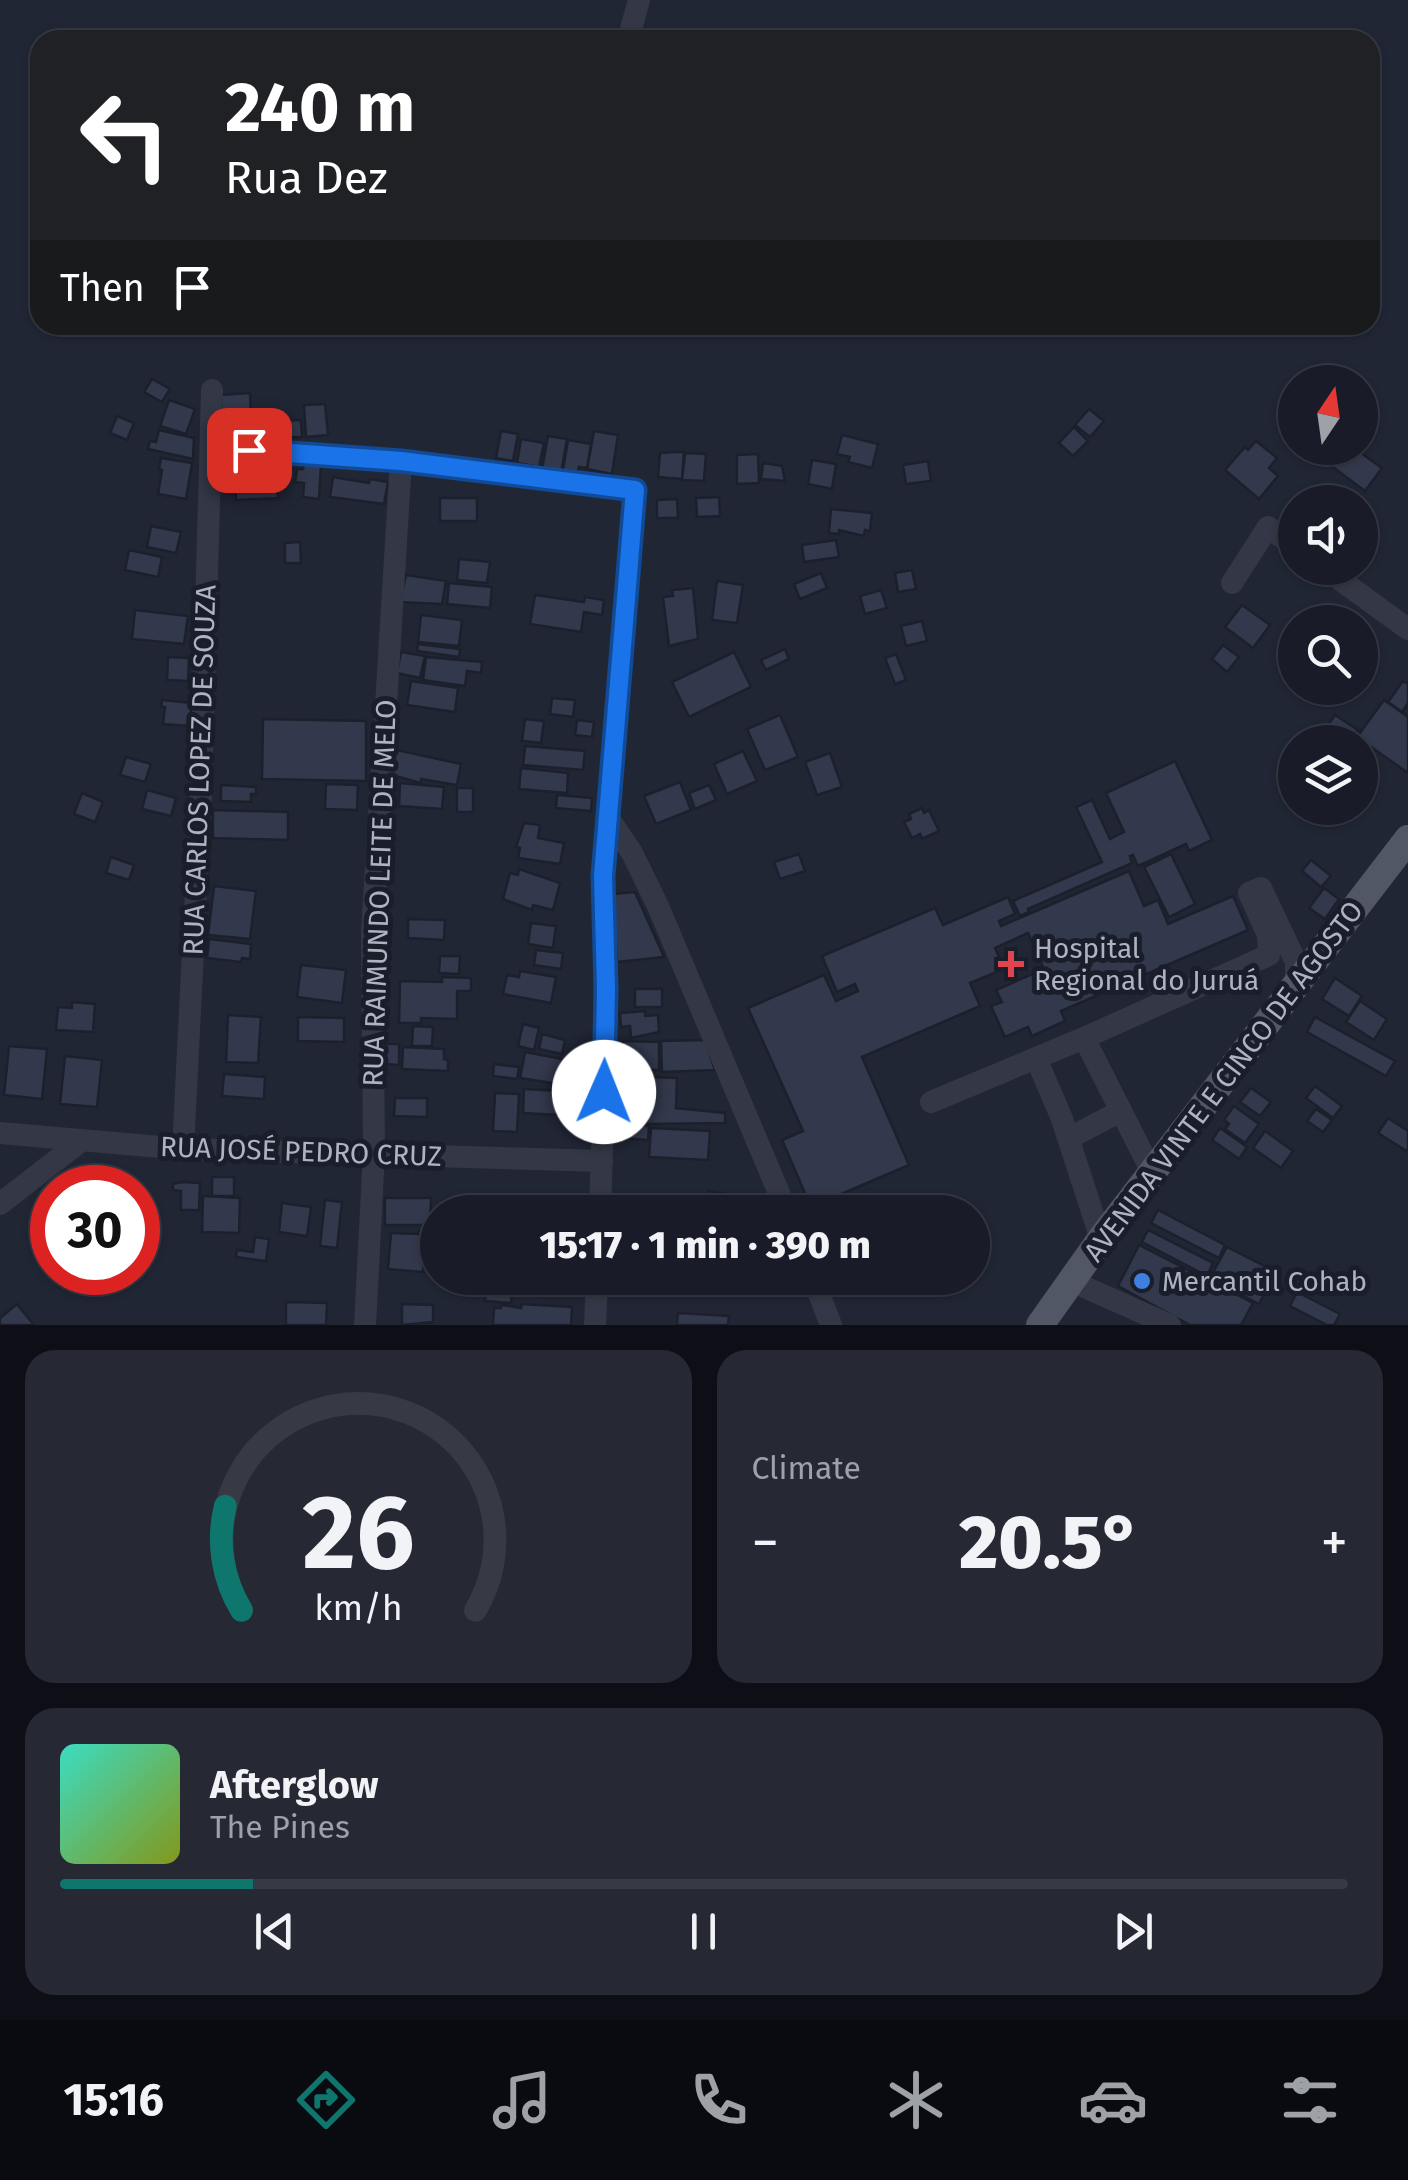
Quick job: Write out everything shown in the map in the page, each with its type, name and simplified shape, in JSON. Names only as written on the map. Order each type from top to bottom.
[{"type":"main road","name":"AVENIDA VINTE E CINCO DE AGOSTO","points":[[1040,1325],[1101,1239],[1408,839]]},
{"type":"street","points":[[631,30],[639,0]]},
{"type":"street","name":"RUA CARLOS LOPEZ DE SOUZA","points":[[182,1150],[201,792],[212,390]]},
{"type":"street","points":[[211,448],[401,461],[635,490],[603,876],[606,989],[601,1195]]},
{"type":"street","name":"RUA RAIMUNDO LEITE DE MELO","points":[[365,1325],[374,1153],[372,933],[401,461]]},
{"type":"street","points":[[1232,582],[1268,527],[1278,534]]},
{"type":"street","points":[[1347,585],[1408,629]]},
{"type":"street","points":[[607,816],[650,890],[780,1195]]},
{"type":"street","points":[[931,1102],[1270,955],[1268,935],[1249,893],[1261,888],[1296,962],[1296,987]]},
{"type":"street","points":[[1084,1038],[1153,1174]]},
{"type":"street","points":[[1036,1058],[1070,1138],[1101,1239]]},
{"type":"street","points":[[1070,1138],[1121,1112]]},
{"type":"street","name":"RUA JOSÉ PEDRO CRUZ","points":[[0,1133],[182,1150],[602,1161]]},
{"type":"street","points":[[0,1204],[81,1141]]},
{"type":"street","points":[[1071,1281],[1170,1325]]},
{"type":"street","points":[[595,1325],[596,1295]]},
{"type":"street","points":[[819,1295],[831,1325]]},
{"type":"building","points":[[152,379],[170,389],[162,402],[144,392]]},
{"type":"building","points":[[250,393],[252,441],[223,442],[221,395]]},
{"type":"building","points":[[169,400],[195,409],[186,434],[160,426]]},
{"type":"building","points":[[325,404],[328,435],[306,437],[304,405]]},
{"type":"building","points":[[1089,409],[1104,421],[1090,437],[1075,425]]},
{"type":"building","points":[[117,416],[134,423],[127,440],[110,433]]},
{"type":"building","points":[[301,420],[302,437],[270,438],[269,421]]},
{"type":"building","points":[[1074,427],[1088,441],[1073,456],[1059,443]]},
{"type":"building","points":[[159,430],[194,438],[193,459],[148,449],[150,441],[156,442]]},
{"type":"building","points":[[501,431],[518,434],[513,461],[496,458]]},
{"type":"building","points":[[594,431],[618,435],[612,474],[587,469]]},
{"type":"building","points":[[842,435],[878,444],[872,468],[848,462],[850,457],[837,454]]},
{"type":"building","points":[[548,436],[567,439],[561,473],[542,469]]},
{"type":"building","points":[[521,439],[544,443],[539,467],[517,463]]},
{"type":"building","points":[[568,440],[591,444],[587,468],[579,467],[578,472],[563,470]]},
{"type":"building","points":[[1256,441],[1277,458],[1269,468],[1278,476],[1259,499],[1225,470],[1245,447],[1248,450]]},
{"type":"building","points":[[684,452],[682,479],[658,477],[660,453]]},
{"type":"building","points":[[685,453],[706,454],[704,481],[682,480]]},
{"type":"building","points":[[758,454],[759,483],[737,484],[737,455]]},
{"type":"building","points":[[161,458],[192,463],[186,499],[158,494]]},
{"type":"building","points":[[812,460],[836,464],[832,489],[808,484]]},
{"type":"building","points":[[928,461],[931,481],[906,484],[903,465]]},
{"type":"building","points":[[763,463],[782,466],[785,481],[761,479]]},
{"type":"building","points":[[304,464],[321,465],[319,499],[303,497],[304,483],[295,482],[297,469],[303,469]]},
{"type":"building","points":[[1330,465],[1382,468],[1369,485],[1357,485]]},
{"type":"building","points":[[276,477],[278,498],[236,500],[235,483]]},
{"type":"building","points":[[333,477],[388,482],[384,504],[330,497]]},
{"type":"building","points":[[719,497],[720,516],[697,517],[696,498]]},
{"type":"building","points":[[440,498],[477,498],[477,521],[440,521]]},
{"type":"building","points":[[677,499],[678,518],[657,518],[657,500]]},
{"type":"building","points":[[831,509],[872,513],[870,531],[865,530],[864,536],[839,530],[839,534],[829,533]]},
{"type":"building","points":[[151,526],[181,532],[176,553],[147,547]]},
{"type":"building","points":[[836,540],[839,557],[804,562],[802,545]]},
{"type":"building","points":[[300,542],[301,563],[285,563],[285,543]]},
{"type":"building","points":[[129,550],[162,557],[158,577],[125,570]]},
{"type":"building","points":[[459,559],[490,562],[487,583],[457,580]]},
{"type":"building","points":[[912,570],[916,589],[898,592],[895,573]]},
{"type":"building","points":[[821,573],[827,588],[800,599],[794,584]]},
{"type":"building","points":[[406,575],[446,581],[442,604],[400,602]]},
{"type":"building","points":[[717,581],[743,585],[737,623],[712,620]]},
{"type":"building","points":[[449,583],[492,587],[490,608],[447,604]]},
{"type":"building","points":[[693,588],[698,639],[669,646],[663,597],[673,596],[672,590]]},
{"type":"building","points":[[881,590],[887,608],[865,614],[860,596]]},
{"type":"building","points":[[535,595],[584,602],[585,597],[604,600],[602,615],[584,612],[581,632],[530,624]]},
{"type":"building","points":[[1242,605],[1270,625],[1253,648],[1225,627]]},
{"type":"building","points":[[135,610],[188,616],[184,644],[132,639]]},
{"type":"building","points":[[421,615],[462,620],[459,646],[418,642]]},
{"type":"building","points":[[922,621],[927,641],[906,646],[901,626]]},
{"type":"building","points":[[418,644],[460,649],[459,657],[417,651]]},
{"type":"building","points":[[1223,645],[1239,657],[1227,672],[1212,659]]},
{"type":"building","points":[[785,649],[789,659],[766,670],[761,660]]},
{"type":"building","points":[[401,652],[425,656],[420,678],[397,673]]},
{"type":"building","points":[[734,652],[751,687],[689,717],[672,682]]},
{"type":"building","points":[[896,654],[906,680],[895,684],[885,658]]},
{"type":"building","points":[[168,657],[189,658],[188,681],[167,680]]},
{"type":"building","points":[[426,657],[482,662],[481,673],[467,671],[465,686],[423,680]]},
{"type":"building","points":[[411,681],[458,688],[455,712],[407,705]]},
{"type":"building","points":[[1403,681],[1408,684],[1408,703],[1402,712],[1388,702]]},
{"type":"building","points":[[552,698],[575,700],[573,717],[550,714]]},
{"type":"building","points":[[162,700],[192,703],[189,726],[163,724]]},
{"type":"building","points":[[1384,700],[1408,717],[1408,773],[1378,752],[1378,725],[1366,725]]},
{"type":"building","points":[[780,715],[798,757],[765,770],[747,729]]},
{"type":"building","points":[[1335,715],[1350,725],[1328,725]]},
{"type":"building","points":[[263,719],[366,721],[366,781],[262,779]]},
{"type":"building","points":[[525,719],[544,721],[541,743],[522,741]]},
{"type":"building","points":[[577,720],[594,722],[592,737],[575,735]]},
{"type":"building","points":[[525,746],[585,751],[583,770],[523,765]]},
{"type":"building","points":[[392,749],[461,764],[457,785],[421,779],[421,783],[392,775]]},
{"type":"building","points":[[743,751],[757,781],[727,794],[714,764]]},
{"type":"building","points":[[830,753],[842,787],[817,795],[805,762]]},
{"type":"building","points":[[126,757],[151,764],[145,782],[120,775]]},
{"type":"building","points":[[1175,761],[1212,840],[1189,851],[1186,844],[1138,866],[1130,856],[1132,863],[1020,916],[1013,901],[1102,862],[1076,807],[1092,800],[1110,839],[1124,832],[1106,793]]},
{"type":"building","points":[[521,768],[568,773],[567,793],[519,789]]},
{"type":"building","points":[[680,782],[691,810],[656,824],[644,796]]},
{"type":"building","points":[[400,783],[444,787],[442,809],[399,806]]},
{"type":"building","points":[[326,784],[358,785],[357,810],[325,809]]},
{"type":"building","points":[[221,785],[256,787],[256,794],[251,794],[251,802],[221,801]]},
{"type":"building","points":[[709,785],[716,800],[695,809],[689,793]]},
{"type":"building","points":[[457,788],[473,788],[473,812],[457,812]]},
{"type":"building","points":[[147,790],[176,798],[171,816],[142,809]]},
{"type":"building","points":[[82,793],[103,802],[95,822],[74,814]]},
{"type":"building","points":[[557,795],[592,798],[591,811],[556,808]]},
{"type":"building","points":[[922,808],[924,813],[929,810],[939,831],[922,839],[920,834],[912,838],[904,822],[911,819],[909,814]]},
{"type":"building","points":[[213,810],[288,812],[288,840],[213,838]]},
{"type":"building","points":[[524,823],[540,825],[538,838],[564,843],[560,864],[518,858],[520,848],[516,847]]},
{"type":"building","points":[[799,854],[805,871],[780,879],[774,862]]},
{"type":"building","points":[[1171,854],[1195,904],[1169,917],[1144,867]]},
{"type":"building","points":[[111,857],[134,865],[129,880],[106,873]]},
{"type":"building","points":[[1311,860],[1331,876],[1321,887],[1302,871]]},
{"type":"building","points":[[519,869],[560,883],[553,910],[533,905],[532,910],[503,899],[510,873],[518,875]]},
{"type":"building","points":[[1129,871],[1144,906],[1158,900],[1168,924],[1233,896],[1248,930],[1061,1011],[1065,1021],[1032,1036],[1028,1027],[1005,1037],[991,1006],[1002,1002],[996,990],[1044,969],[1028,933],[995,948],[1004,969],[970,983],[980,1006],[862,1057],[909,1165],[839,1195],[806,1195],[782,1140],[803,1131],[748,1008],[824,975],[836,1001],[858,991],[855,984],[837,992],[822,956],[935,908],[943,925],[1008,897],[1015,914],[999,921],[1001,926]]},
{"type":"building","points":[[214,886],[256,891],[250,939],[208,935]]},
{"type":"building","points":[[1324,888],[1339,899],[1325,919],[1309,908]]},
{"type":"building","points":[[635,892],[664,957],[617,962],[613,894]]},
{"type":"building","points":[[408,919],[445,920],[444,940],[408,938]]},
{"type":"building","points":[[531,923],[556,926],[553,948],[528,944]]},
{"type":"building","points":[[209,939],[251,944],[250,959],[242,958],[241,962],[207,958]]},
{"type":"building","points":[[536,950],[563,953],[561,969],[534,965]]},
{"type":"building","points":[[440,956],[460,956],[459,974],[439,973]]},
{"type":"building","points":[[301,965],[346,970],[342,1003],[297,997]]},
{"type":"building","points":[[520,971],[556,977],[551,1003],[503,994],[507,975],[519,977]]},
{"type":"building","points":[[442,977],[471,978],[471,991],[457,991],[457,1019],[421,1018],[421,1023],[399,1023],[400,981],[442,982]]},
{"type":"building","points":[[1335,978],[1362,996],[1349,1016],[1322,999]]},
{"type":"building","points":[[635,989],[662,989],[662,1007],[635,1007]]},
{"type":"building","points":[[1360,1001],[1387,1019],[1374,1040],[1346,1022]]},
{"type":"building","points":[[72,1002],[95,1004],[93,1032],[56,1030],[58,1007],[72,1008]]},
{"type":"building","points":[[645,1011],[645,1016],[658,1015],[659,1032],[631,1038],[630,1026],[621,1027],[620,1013]]},
{"type":"building","points":[[228,1015],[261,1017],[258,1063],[226,1062]]},
{"type":"building","points":[[298,1017],[344,1018],[344,1042],[298,1041]]},
{"type":"building","points":[[1315,1017],[1395,1061],[1386,1076],[1307,1032]]},
{"type":"building","points":[[523,1024],[539,1028],[534,1050],[518,1046]]},
{"type":"building","points":[[413,1026],[433,1027],[432,1046],[412,1046]]},
{"type":"building","points":[[542,1034],[565,1040],[562,1054],[539,1049]]},
{"type":"building","points":[[705,1040],[715,1070],[662,1072],[661,1041]]},
{"type":"building","points":[[623,1041],[659,1042],[659,1070],[629,1070],[629,1061],[623,1061]]},
{"type":"building","points":[[385,1044],[399,1044],[399,1065],[384,1064]]},
{"type":"building","points":[[9,1046],[47,1049],[42,1099],[4,1095]]},
{"type":"building","points":[[403,1047],[444,1049],[448,1071],[402,1069]]},
{"type":"building","points":[[525,1052],[562,1059],[558,1084],[520,1078]]},
{"type":"building","points":[[65,1056],[102,1060],[97,1107],[60,1104]]},
{"type":"building","points":[[494,1064],[519,1067],[517,1079],[493,1076]]},
{"type":"building","points":[[224,1074],[265,1077],[264,1099],[222,1096]]},
{"type":"building","points":[[649,1077],[677,1078],[676,1108],[725,1113],[725,1123],[647,1124]]},
{"type":"building","points":[[1315,1086],[1342,1106],[1333,1118],[1306,1098]]},
{"type":"building","points":[[1251,1088],[1271,1102],[1260,1116],[1240,1102]]},
{"type":"building","points":[[524,1089],[561,1091],[560,1115],[523,1113]]},
{"type":"building","points":[[495,1093],[519,1094],[517,1132],[493,1131]]},
{"type":"building","points":[[395,1098],[427,1098],[427,1117],[394,1116]]},
{"type":"building","points":[[1234,1106],[1259,1124],[1245,1143],[1225,1129],[1229,1124],[1224,1120]]},
{"type":"building","points":[[1316,1109],[1332,1120],[1323,1132],[1307,1121]]},
{"type":"building","points":[[1388,1118],[1408,1131],[1408,1152],[1378,1133]]},
{"type":"building","points":[[621,1125],[649,1126],[648,1140],[620,1138]]},
{"type":"building","points":[[651,1128],[710,1131],[708,1160],[649,1157]]},
{"type":"building","points":[[1220,1128],[1247,1147],[1239,1159],[1212,1140]]},
{"type":"building","points":[[1265,1131],[1293,1151],[1281,1168],[1253,1148]]},
{"type":"building","points":[[212,1177],[234,1177],[234,1196],[212,1196]]},
{"type":"building","points":[[200,1183],[199,1210],[181,1210],[181,1191],[173,1190],[173,1184]]},
{"type":"building","points":[[203,1196],[240,1198],[239,1233],[202,1232]]},
{"type":"building","points":[[385,1198],[420,1198],[420,1225],[385,1225]]},
{"type":"building","points":[[325,1200],[342,1202],[337,1248],[320,1246]]},
{"type":"building","points":[[282,1203],[311,1207],[307,1236],[279,1232]]},
{"type":"building","points":[[1158,1210],[1225,1245],[1219,1258],[1151,1223]]},
{"type":"building","points":[[1148,1230],[1213,1263],[1207,1276],[1142,1242]]},
{"type":"building","points":[[420,1231],[420,1272],[388,1269],[391,1233]]},
{"type":"building","points":[[255,1237],[269,1239],[266,1261],[236,1257],[237,1250],[253,1252]]},
{"type":"building","points":[[1139,1245],[1253,1303],[1241,1325],[1190,1325],[1118,1286]]},
{"type":"building","points":[[1227,1247],[1276,1272],[1259,1304],[1210,1278]]},
{"type":"building","points":[[1297,1292],[1340,1314],[1334,1325],[1290,1306]]},
{"type":"building","points":[[486,1295],[512,1295],[511,1303],[485,1301]]},
{"type":"building","points":[[286,1302],[327,1303],[326,1325],[286,1325]]},
{"type":"building","points":[[17,1304],[34,1325],[0,1325],[0,1318]]},
{"type":"building","points":[[402,1304],[433,1305],[433,1322],[402,1325]]},
{"type":"building","points":[[522,1304],[572,1307],[571,1325],[493,1325],[494,1308],[521,1308]]},
{"type":"building","points":[[678,1313],[729,1316],[728,1325],[677,1325]]},
{"type":"place","name":"Hospital Regional do Juruá","points":[[1011,964]]},
{"type":"place","name":"Mercantil Cohab","points":[[1142,1281]]},
{"type":"route","points":[[249,450],[401,461],[635,490],[603,876],[604,1092]]}]
